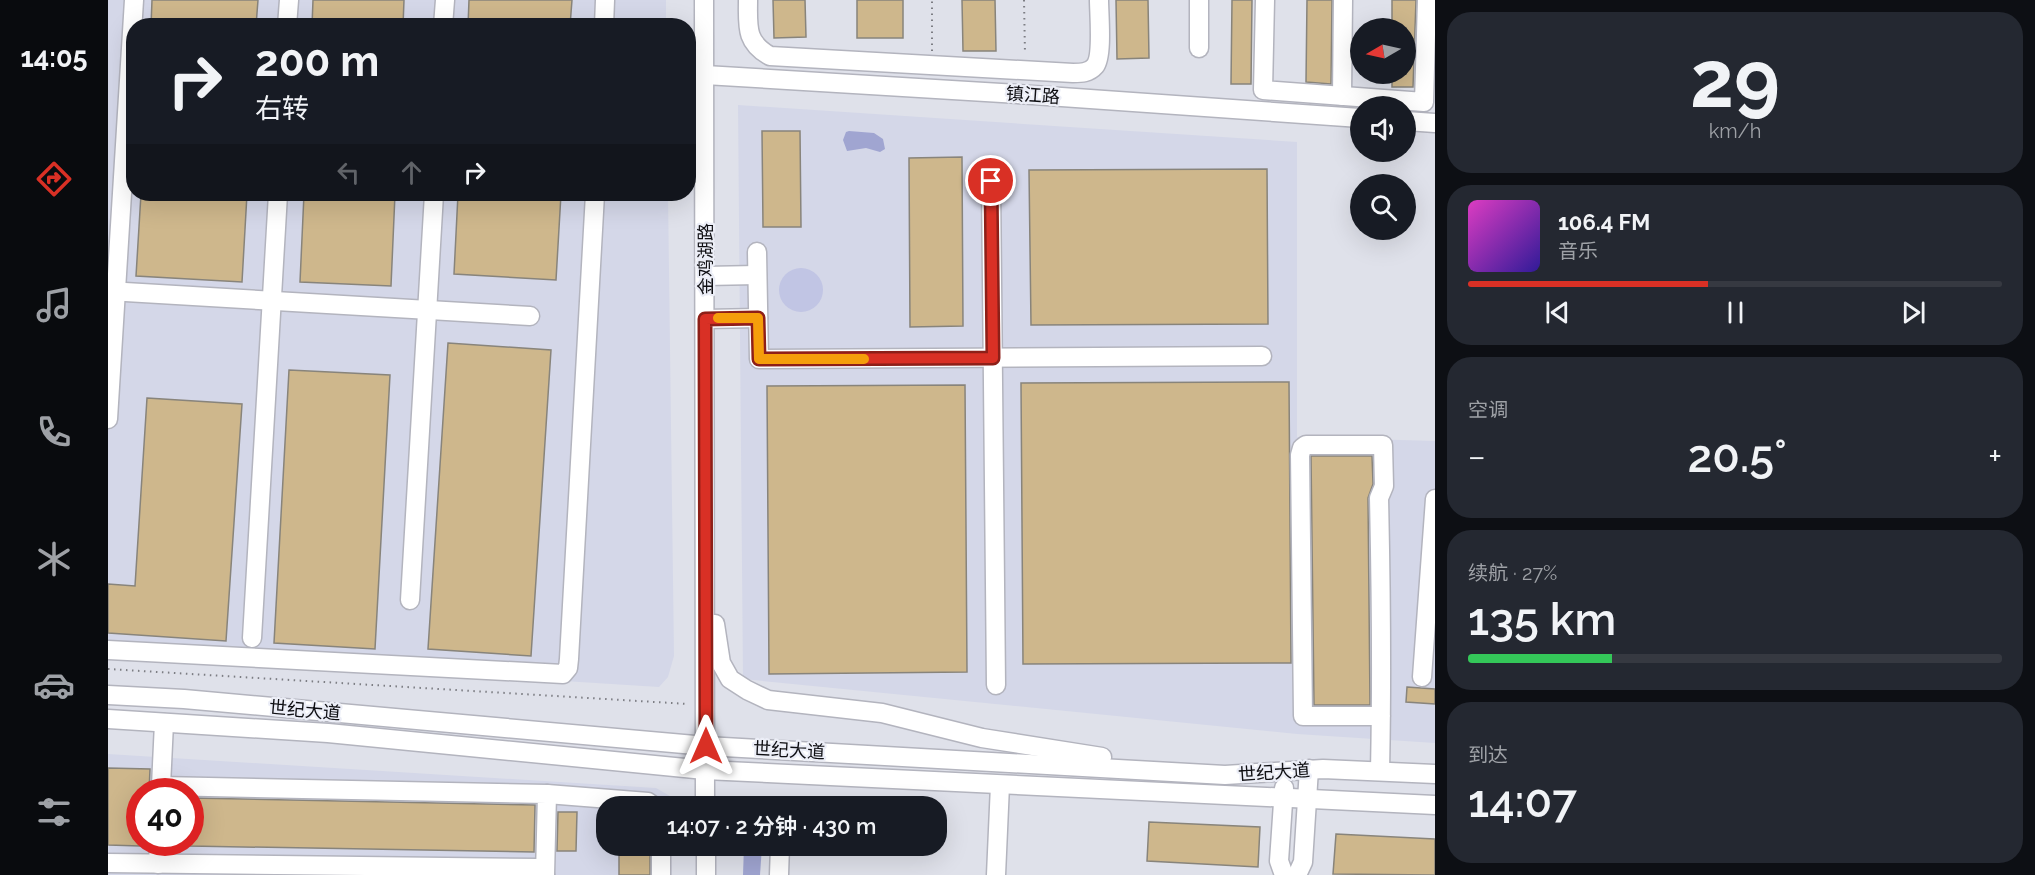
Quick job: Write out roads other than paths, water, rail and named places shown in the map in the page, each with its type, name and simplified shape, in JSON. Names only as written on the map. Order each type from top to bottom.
[{"type":"street","points":[[133,18],[134,0]]},
{"type":"street","points":[[288,18],[289,0]]},
{"type":"street","points":[[444,18],[445,0]]},
{"type":"street","points":[[604,18],[605,0]]},
{"type":"street","name":"金鸡湖路","points":[[704,0],[696,39],[705,276],[705,796]]},
{"type":"street","points":[[748,0],[749,30],[752,40],[759,50],[770,56],[1026,71],[1086,72],[1095,66],[1098,56],[1098,0]]},
{"type":"street","points":[[1199,0],[1199,48]]},
{"type":"street","points":[[1265,0],[1263,90],[1424,102],[1427,0]]},
{"type":"street","points":[[1342,96],[1344,0]]},
{"type":"street","name":"镇江路","points":[[697,75],[1045,95],[1350,117]]},
{"type":"street","points":[[108,418],[112,292],[126,106]]},
{"type":"street","points":[[1416,122],[1435,123]]},
{"type":"street","points":[[991,181],[996,685]]},
{"type":"street","points":[[252,638],[278,201]]},
{"type":"street","points":[[410,600],[434,201]]},
{"type":"street","points":[[108,650],[563,674],[568,668],[595,201]]},
{"type":"street","points":[[757,252],[759,359],[1262,356]]},
{"type":"street","points":[[705,276],[757,275]]},
{"type":"street","points":[[112,292],[530,316]]},
{"type":"street","points":[[705,319],[758,318]]},
{"type":"street","points":[[1380,771],[1381,716],[1379,498],[1384,486],[1383,446],[1306,446],[1302,448],[1300,454],[1303,716],[1381,716]]},
{"type":"street","points":[[1422,677],[1435,499]]},
{"type":"street","points":[[706,569],[721,663],[730,679],[768,700],[882,713],[982,738],[1225,775]]},
{"type":"street","name":"世纪大道","points":[[108,695],[184,699],[706,746],[1225,775],[1309,769],[1435,774]]},
{"type":"street","name":"世纪大道","points":[[108,719],[328,733],[705,770],[1435,805]]},
{"type":"street","points":[[162,778],[164,723]]},
{"type":"street","points":[[1297,875],[1303,862],[1309,769]]},
{"type":"street","points":[[1284,875],[1279,861],[1285,771]]},
{"type":"street","points":[[996,875],[1000,785]]},
{"type":"street","points":[[204,790],[547,794],[596,798]]},
{"type":"street","points":[[545,875],[547,794]]},
{"type":"street","points":[[158,856],[158,864]]},
{"type":"street","points":[[661,856],[661,875]]},
{"type":"street","points":[[706,856],[706,875]]},
{"type":"street","points":[[779,875],[780,856]]},
{"type":"street","points":[[108,863],[278,870],[413,871],[537,868],[545,875]]}]
